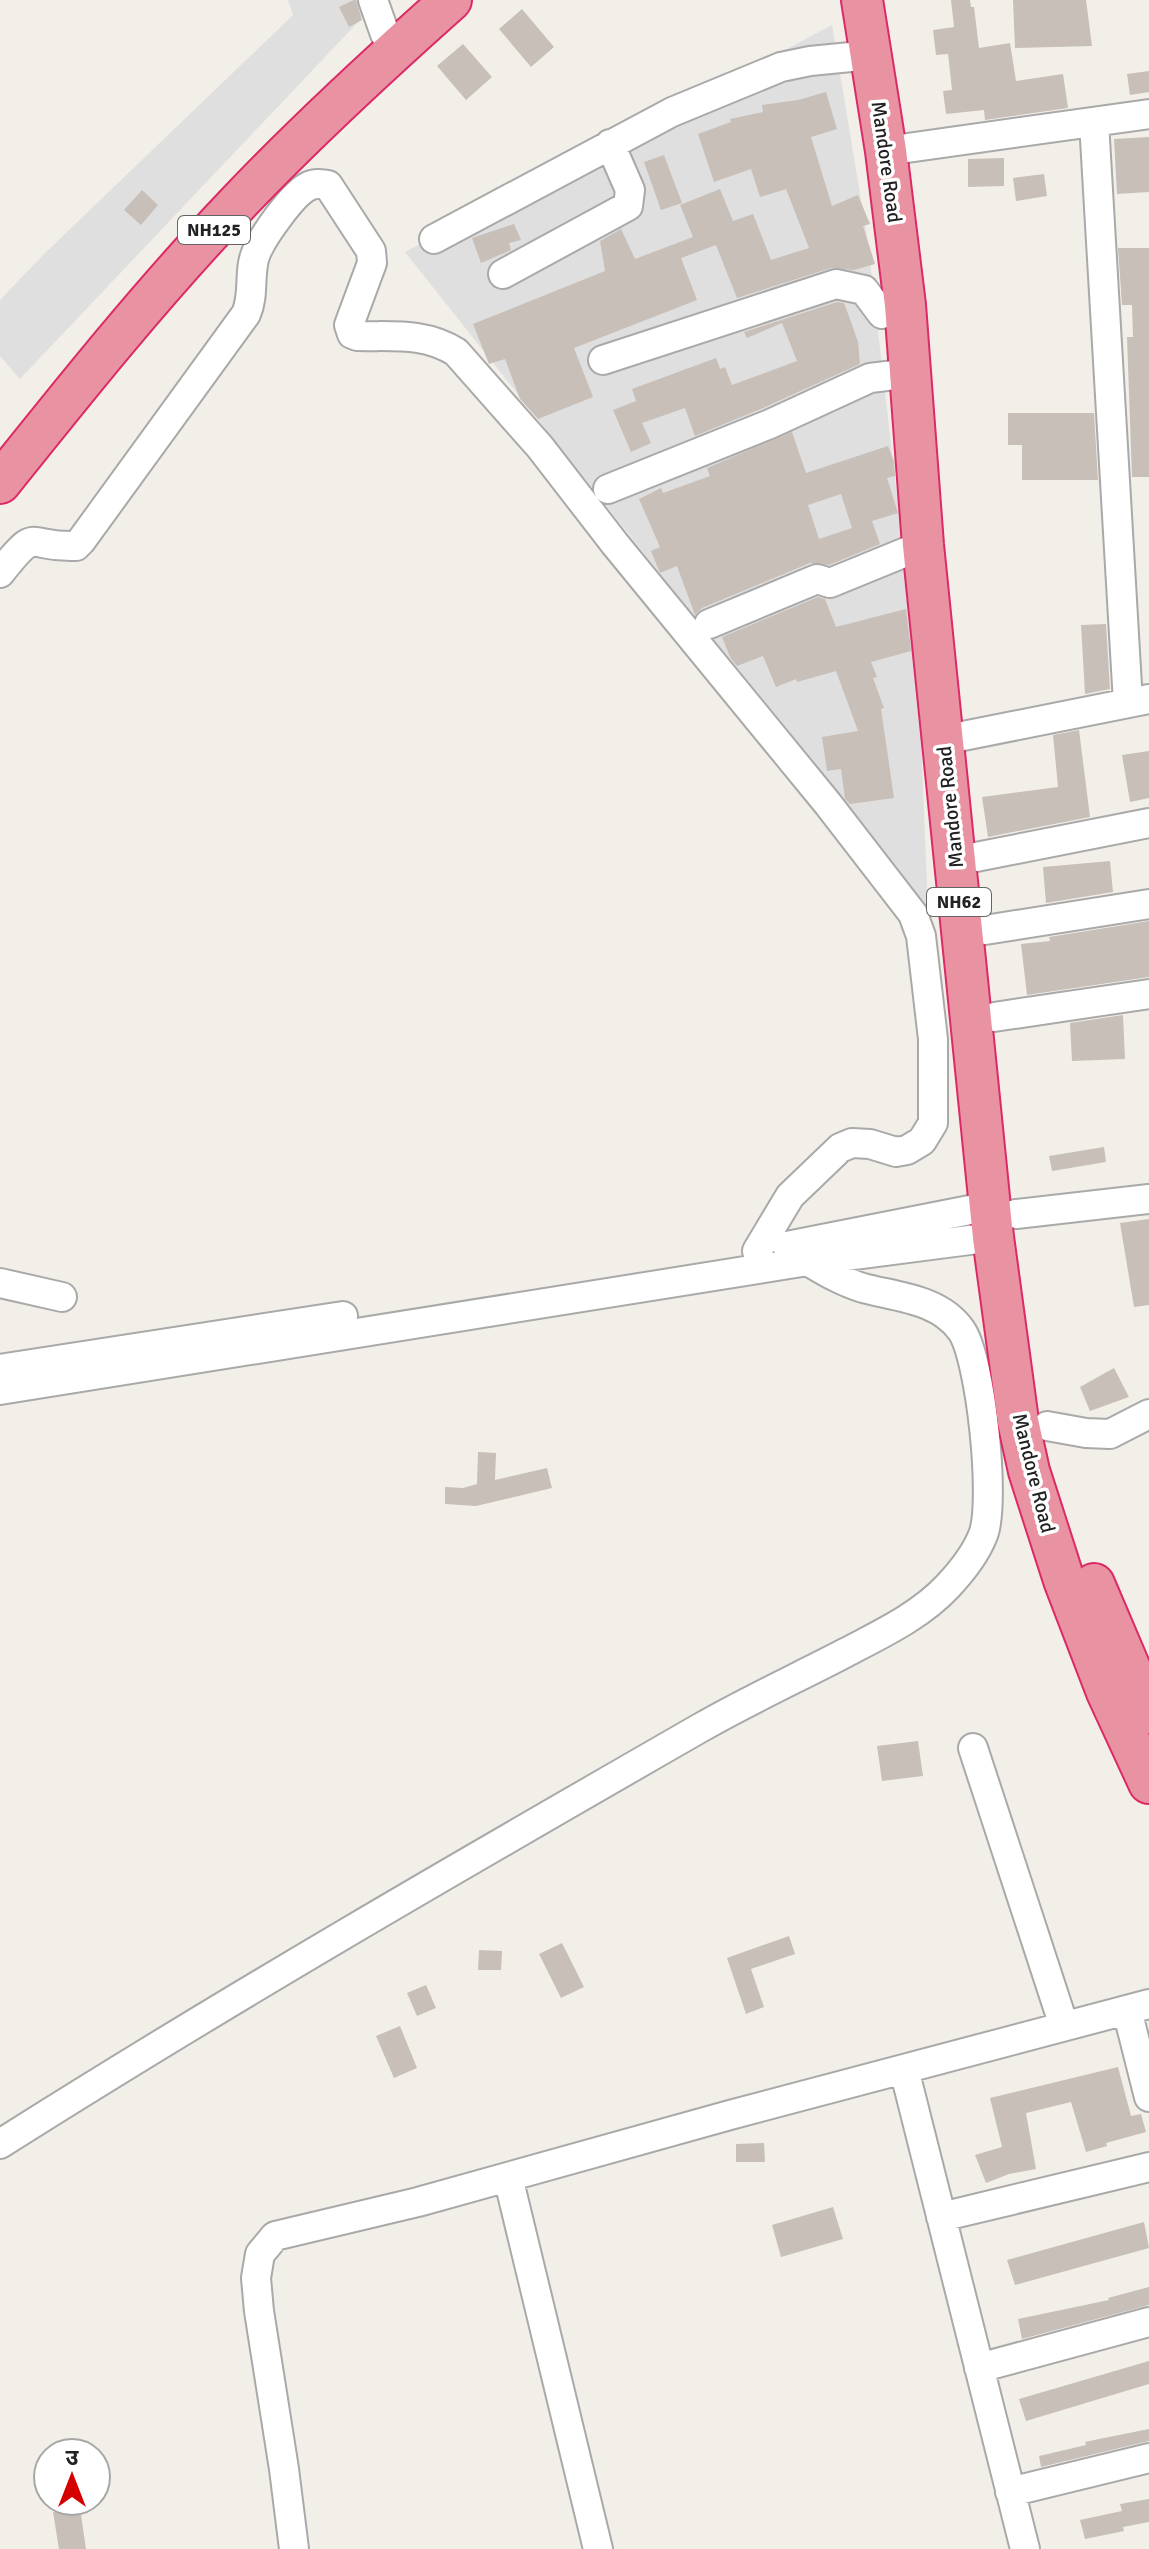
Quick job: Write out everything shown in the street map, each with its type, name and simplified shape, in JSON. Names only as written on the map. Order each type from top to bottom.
[{"type":"highway","name":"NH125","points":[[0,452],[76,357],[214,202],[312,101],[379,17],[423,0]]},
{"type":"highway","name":"NH125","points":[[0,483],[93,366],[234,207],[288,151],[451,0]]},
{"type":"highway","name":"Mandore Road","points":[[862,0],[871,55],[899,149],[905,305],[923,545],[976,857],[985,930],[994,1017],[1000,1219],[1028,1311],[1047,1426],[1060,1481],[1086,1566],[1149,1713]]},
{"type":"highway","name":"Mandore Road","points":[[888,0],[899,149],[1018,1421],[1029,1471],[1064,1580],[1107,1692],[1149,1783]]},
{"type":"street","points":[[434,239],[672,112],[781,67],[871,55]]},
{"type":"street","points":[[899,149],[1149,114]]},
{"type":"street","points":[[954,737],[1138,701],[1094,122]]},
{"type":"street","points":[[503,274],[628,206],[630,190],[610,144]]},
{"type":"street","points":[[0,573],[28,541],[71,546],[81,541],[246,314],[252,296],[256,253],[271,229],[299,193],[311,185],[328,185],[371,251],[372,263],[349,325],[352,334],[418,337],[439,342],[456,352],[540,447],[913,914],[921,936],[933,1039],[933,1123],[922,1141],[907,1150],[896,1152],[861,1143],[840,1148],[790,1196],[757,1251]]},
{"type":"street","points":[[603,360],[836,284],[864,290],[882,314],[905,305]]},
{"type":"street","points":[[608,489],[770,424],[870,378],[911,373]]},
{"type":"street","points":[[709,624],[817,579],[830,583],[923,545]]},
{"type":"street","points":[[976,857],[1149,823]]},
{"type":"street","points":[[985,930],[1149,904]]},
{"type":"street","points":[[994,1017],[1149,994]]},
{"type":"street","points":[[0,1369],[757,1251],[860,1244],[1000,1219],[1149,1199]]},
{"type":"street","points":[[0,1390],[808,1261],[860,1244]]},
{"type":"street","points":[[0,2144],[164,2040],[705,1725],[910,1618],[948,1586],[984,1534],[989,1513],[976,1372],[968,1341],[946,1315],[929,1306],[909,1298],[862,1288],[808,1261]]},
{"type":"street","points":[[0,1283],[62,1297]]},
{"type":"street","points":[[1047,1426],[1110,1434],[1149,1414]]},
{"type":"street","points":[[973,1748],[1064,2026]]},
{"type":"street","points":[[294,2549],[256,2278],[260,2254],[275,2236],[508,2177],[1138,2007],[1149,2097]]},
{"type":"street","points":[[904,2069],[1025,2549]]},
{"type":"street","points":[[941,2217],[1149,2167]]},
{"type":"street","points":[[508,2177],[598,2549]]},
{"type":"street","points":[[979,2368],[1149,2322]]},
{"type":"street","points":[[1010,2492],[1149,2458]]},
{"type":"shaded area","points":[[288,0],[379,0],[20,379],[0,356],[0,300],[293,15]]},
{"type":"shaded area","points":[[832,25],[867,236],[919,687],[928,911],[405,252]]},
{"type":"building","points":[[354,0],[362,20],[349,27],[339,7]]},
{"type":"building","points":[[951,0],[970,0],[971,7],[974,7],[979,48],[1010,43],[1016,81],[1063,74],[1068,108],[985,120],[984,110],[946,114],[943,91],[952,90],[948,54],[936,55],[933,30],[954,27]]},
{"type":"building","points":[[1013,0],[1086,0],[1092,46],[1015,48]]},
{"type":"building","points":[[522,9],[554,47],[531,67],[499,29]]},
{"type":"building","points":[[463,44],[492,77],[466,100],[437,66]]},
{"type":"building","points":[[1149,71],[1149,92],[1130,95],[1127,74]]},
{"type":"building","points":[[826,92],[837,129],[811,137],[832,206],[858,195],[870,224],[863,226],[875,264],[854,270],[831,268],[737,298],[716,245],[681,258],[697,300],[574,348],[593,397],[538,419],[520,399],[505,359],[489,364],[473,324],[605,271],[600,241],[621,229],[635,259],[693,237],[680,205],[720,189],[733,221],[753,214],[771,260],[809,248],[786,189],[760,197],[751,169],[714,182],[698,134],[731,122],[730,119],[763,112],[762,105]]},
{"type":"building","points":[[1149,137],[1149,192],[1117,194],[1114,139]]},
{"type":"building","points":[[664,155],[682,203],[661,210],[644,162]]},
{"type":"building","points":[[1004,158],[1004,186],[968,187],[968,159]]},
{"type":"building","points":[[1044,174],[1047,196],[1016,201],[1013,178]]},
{"type":"building","points":[[142,190],[158,205],[141,225],[124,210]]},
{"type":"building","points":[[514,224],[521,240],[509,243],[511,250],[481,263],[472,238]]},
{"type":"building","points":[[1118,248],[1149,248],[1149,477],[1132,477],[1127,337],[1133,337],[1132,305],[1122,305]]},
{"type":"building","points":[[837,302],[844,303],[850,319],[858,342],[860,364],[695,436],[685,408],[642,423],[651,443],[631,452],[613,410],[636,401],[632,389],[716,358],[720,369],[725,367],[732,385],[797,361],[782,323],[747,338],[744,332]]},
{"type":"building","points":[[1008,413],[1094,413],[1098,480],[1022,480],[1022,445],[1008,445]]},
{"type":"building","points":[[792,432],[806,473],[888,446],[894,461],[895,476],[887,478],[898,513],[872,521],[880,544],[829,565],[810,563],[702,608],[695,615],[677,566],[660,573],[651,551],[660,547],[639,499],[661,488],[663,493],[710,476],[707,468]],"holes":[[[841,494],[852,528],[819,539],[808,505]]]},
{"type":"building","points":[[818,597],[825,599],[836,627],[906,609],[911,651],[871,662],[877,677],[873,678],[884,708],[881,709],[894,798],[850,804],[845,799],[841,769],[827,771],[822,737],[858,731],[836,671],[797,682],[796,679],[776,687],[763,656],[737,666],[722,637]]},
{"type":"building","points":[[1106,624],[1110,689],[1085,694],[1081,625]]},
{"type":"building","points":[[1079,730],[1090,817],[988,837],[982,797],[1058,787],[1053,735]]},
{"type":"building","points":[[1149,751],[1149,798],[1130,802],[1122,755]]},
{"type":"building","points":[[1110,861],[1113,892],[1046,903],[1043,867]]},
{"type":"building","points":[[1149,921],[1149,977],[1027,995],[1021,944]]},
{"type":"building","points":[[1123,1015],[1125,1059],[1072,1061],[1070,1023]]},
{"type":"building","points":[[1104,1147],[1106,1162],[1052,1171],[1049,1156]]},
{"type":"building","points":[[1149,1219],[1149,1305],[1134,1307],[1120,1223]]},
{"type":"building","points":[[1114,1368],[1129,1397],[1090,1411],[1080,1387]]},
{"type":"building","points":[[478,1452],[496,1453],[495,1480],[547,1468],[552,1488],[476,1506],[445,1504],[445,1487],[463,1488],[477,1484]]},
{"type":"building","points":[[918,1741],[923,1776],[882,1781],[877,1746]]},
{"type":"building","points":[[789,1936],[795,1954],[751,1969],[764,2007],[746,2014],[727,1958]]},
{"type":"building","points":[[562,1943],[584,1987],[561,1998],[539,1954]]},
{"type":"building","points":[[479,1950],[502,1951],[501,1970],[478,1970]]},
{"type":"building","points":[[426,1985],[436,2008],[417,2016],[407,1993]]},
{"type":"building","points":[[400,2026],[417,2068],[394,2078],[376,2036]]},
{"type":"building","points":[[1118,2067],[1131,2116],[1141,2114],[1146,2132],[1086,2152],[1071,2102],[1026,2113],[1036,2169],[1009,2174],[986,2183],[975,2155],[1002,2147],[990,2098]]},
{"type":"building","points":[[764,2143],[765,2162],[736,2162],[736,2144]]},
{"type":"building","points":[[833,2207],[843,2239],[781,2257],[772,2225]]},
{"type":"building","points":[[1144,2222],[1149,2248],[1015,2285],[1007,2260]]},
{"type":"building","points":[[1149,2287],[1149,2305],[1022,2339],[1018,2319],[1109,2300]]},
{"type":"building","points":[[1149,2361],[1149,2384],[1026,2421],[1019,2399]]},
{"type":"building","points":[[1149,2429],[1149,2441],[1041,2467],[1039,2456],[1086,2445],[1085,2442]]},
{"type":"building","points":[[1149,2499],[1149,2522],[1085,2539],[1080,2520],[1122,2511],[1120,2504]]},
{"type":"building","points":[[54,2517],[81,2517],[86,2549],[59,2549]]}]
